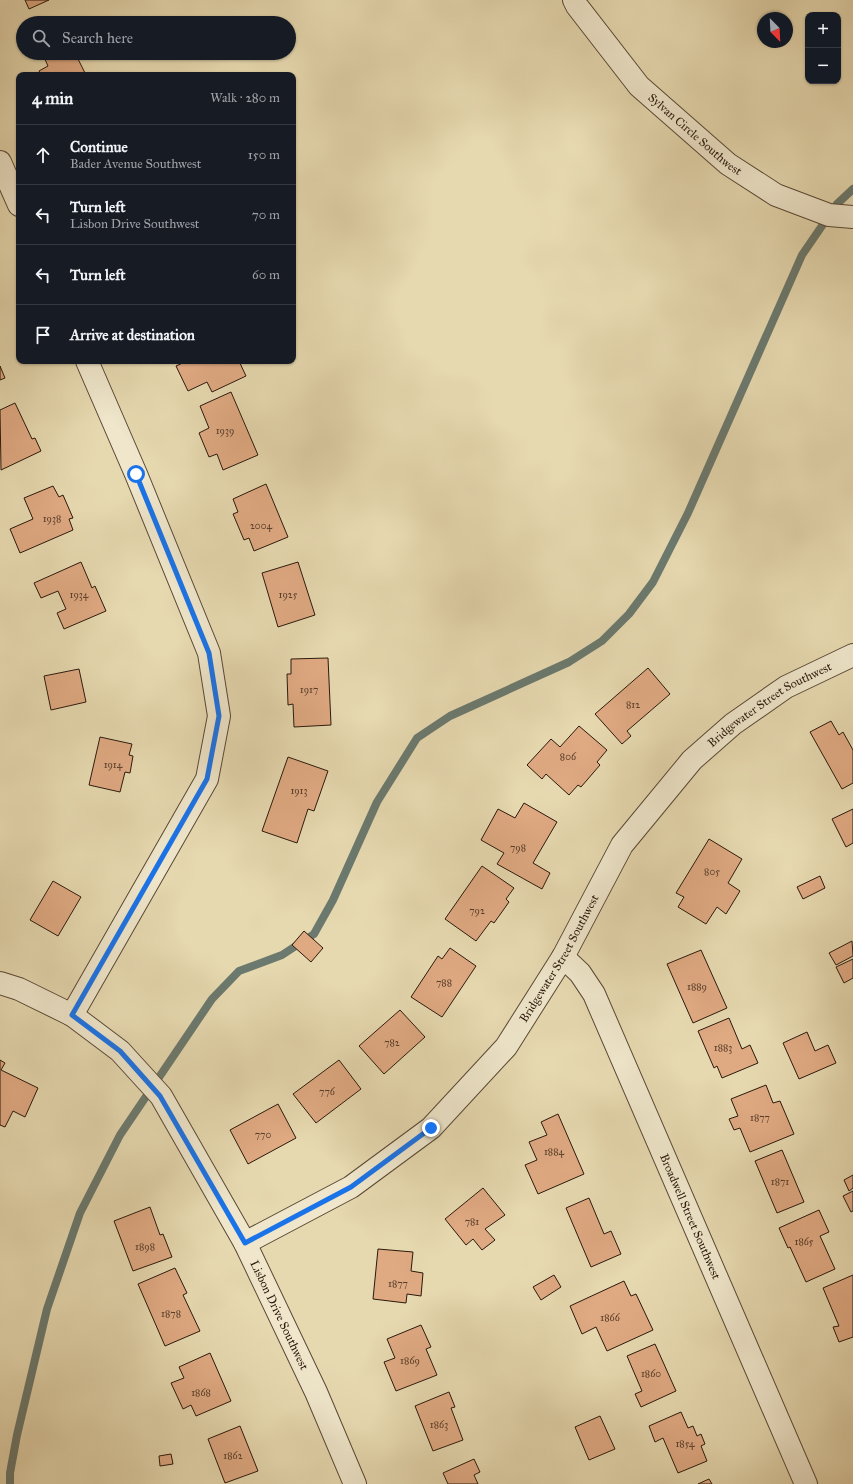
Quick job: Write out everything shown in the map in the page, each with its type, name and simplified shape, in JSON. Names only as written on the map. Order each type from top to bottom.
[{"type":"street","name":"Sylvan Circle Southwest","points":[[574,0],[577,6],[640,86],[728,164],[776,195],[830,215],[853,218]]},
{"type":"street","points":[[0,162],[16,198]]},
{"type":"street","points":[[72,1015],[207,779],[219,716],[209,653],[136,474],[88,364]]},
{"type":"street","name":"Bridgewater Street Southwest","points":[[245,1243],[351,1187],[431,1128],[506,1047],[562,957],[622,845],[692,760],[733,724],[786,687],[853,655]]},
{"type":"street","name":"Broadwell Street Southwest","points":[[562,957],[580,973],[594,994],[806,1484]]},
{"type":"street","name":"Lisbon Drive Southwest","points":[[0,983],[20,989],[72,1015],[120,1051],[160,1096],[245,1243],[316,1392],[355,1484]]},
{"type":"building","points":[[25,0],[49,0],[29,9]]},
{"type":"building","points":[[45,60],[78,60],[84,72],[40,72],[48,66]]},
{"type":"building","points":[[180,364],[240,364],[246,376],[212,392],[207,382],[188,391],[176,366]]},
{"type":"building","points":[[0,366],[5,378],[0,380]]},
{"type":"building","points":[[231,392],[258,455],[223,470],[217,454],[209,457],[199,433],[209,428],[200,406]]},
{"type":"building","points":[[15,403],[32,439],[35,438],[41,451],[1,470],[0,410]]},
{"type":"building","points":[[266,484],[288,537],[254,551],[249,538],[244,540],[233,514],[238,512],[233,499]]},
{"type":"building","points":[[53,486],[59,497],[63,495],[73,518],[69,519],[73,530],[20,553],[10,529],[33,519],[24,498]]},
{"type":"building","points":[[81,562],[92,588],[95,586],[106,611],[64,629],[57,613],[66,609],[58,591],[41,598],[34,583]]},
{"type":"building","points":[[298,562],[315,615],[278,627],[262,573]]},
{"type":"building","points":[[328,658],[331,725],[294,727],[293,704],[288,705],[287,674],[291,674],[291,659]]},
{"type":"building","points":[[648,668],[670,694],[627,731],[631,736],[622,744],[595,714]]},
{"type":"building","points":[[79,669],[86,702],[51,710],[44,676]]},
{"type":"building","points":[[831,721],[839,735],[843,732],[853,750],[853,783],[842,789],[810,732]]},
{"type":"building","points":[[579,726],[607,750],[597,762],[600,765],[581,787],[578,785],[569,795],[546,774],[542,779],[527,765],[551,739],[560,747]]},
{"type":"building","points":[[100,737],[132,744],[129,755],[133,756],[130,773],[125,772],[120,792],[89,785]]},
{"type":"building","points":[[288,757],[328,771],[314,811],[308,809],[297,843],[262,831]]},
{"type":"building","points":[[524,803],[557,822],[533,863],[550,873],[542,889],[497,864],[504,853],[481,840],[498,809],[515,818]]},
{"type":"building","points":[[853,809],[853,843],[846,847],[832,819]]},
{"type":"building","points":[[709,839],[742,859],[728,883],[740,891],[726,914],[717,907],[706,924],[678,907],[684,897],[676,893]]},
{"type":"building","points":[[482,866],[514,888],[506,899],[509,902],[494,923],[491,921],[476,941],[445,919]]},
{"type":"building","points":[[820,876],[825,888],[803,899],[797,887]]},
{"type":"building","points":[[53,881],[81,897],[58,936],[30,920]]},
{"type":"building","points":[[304,931],[323,948],[311,962],[292,945]]},
{"type":"building","points":[[852,941],[853,956],[836,965],[829,953]]},
{"type":"building","points":[[450,948],[476,966],[442,1017],[411,997],[438,956],[442,959]]},
{"type":"building","points":[[701,950],[727,1008],[693,1023],[667,964]]},
{"type":"building","points":[[853,959],[853,978],[844,983],[836,967]]},
{"type":"building","points":[[400,1010],[425,1037],[384,1074],[359,1046]]},
{"type":"building","points":[[729,1018],[742,1049],[750,1045],[758,1063],[722,1078],[717,1066],[714,1068],[698,1031]]},
{"type":"building","points":[[807,1032],[815,1051],[828,1045],[836,1063],[799,1079],[783,1043]]},
{"type":"building","points":[[0,1060],[5,1063],[1,1070],[38,1088],[25,1117],[13,1111],[5,1127],[0,1125]]},
{"type":"building","points":[[339,1060],[361,1089],[316,1123],[293,1094]]},
{"type":"building","points":[[766,1085],[773,1103],[780,1101],[794,1134],[750,1152],[740,1128],[734,1130],[729,1119],[738,1116],[731,1099]]},
{"type":"building","points":[[278,1104],[296,1138],[248,1164],[230,1130]]},
{"type":"building","points":[[558,1114],[584,1174],[538,1194],[525,1165],[537,1160],[529,1142],[547,1135],[541,1122]]},
{"type":"building","points":[[782,1150],[804,1202],[777,1213],[755,1161]]},
{"type":"building","points":[[853,1175],[853,1188],[849,1191],[844,1180]]},
{"type":"building","points":[[483,1188],[505,1215],[485,1229],[495,1240],[482,1250],[473,1239],[466,1245],[445,1219]]},
{"type":"building","points":[[853,1191],[853,1211],[851,1212],[843,1196]]},
{"type":"building","points":[[589,1198],[604,1234],[611,1231],[621,1254],[591,1267],[566,1208]]},
{"type":"building","points":[[150,1207],[160,1235],[163,1234],[172,1257],[133,1271],[114,1221]]},
{"type":"building","points":[[819,1210],[829,1232],[820,1236],[835,1269],[806,1282],[790,1247],[788,1248],[779,1228]]},
{"type":"building","points":[[378,1249],[413,1252],[411,1271],[423,1273],[421,1296],[407,1294],[406,1303],[373,1299]]},
{"type":"building","points":[[175,1268],[187,1293],[183,1295],[200,1331],[165,1346],[138,1284]]},
{"type":"building","points":[[554,1275],[561,1287],[541,1300],[533,1287]]},
{"type":"building","points":[[853,1275],[853,1337],[839,1342],[833,1327],[839,1326],[823,1288]]},
{"type":"building","points":[[624,1281],[631,1296],[636,1294],[653,1330],[607,1351],[596,1327],[582,1334],[570,1306]]},
{"type":"building","points":[[421,1325],[431,1347],[426,1349],[437,1375],[396,1391],[384,1362],[395,1358],[387,1339]]},
{"type":"building","points":[[655,1344],[676,1391],[641,1407],[635,1394],[642,1391],[627,1356]]},
{"type":"building","points":[[210,1353],[231,1401],[196,1416],[191,1405],[183,1409],[171,1383],[184,1378],[179,1367]]},
{"type":"building","points":[[449,1392],[455,1407],[451,1408],[463,1440],[433,1451],[415,1406]]},
{"type":"building","points":[[681,1412],[688,1428],[693,1426],[697,1436],[701,1434],[705,1444],[701,1446],[707,1461],[678,1473],[663,1438],[655,1442],[649,1426]]},
{"type":"building","points":[[600,1416],[615,1449],[589,1460],[575,1427]]},
{"type":"building","points":[[240,1426],[258,1471],[225,1483],[208,1439]]},
{"type":"building","points":[[171,1454],[173,1464],[160,1466],[159,1456]]},
{"type":"building","points":[[474,1459],[480,1472],[474,1475],[478,1484],[448,1484],[443,1473]]},
{"type":"building","points":[[709,1479],[712,1484],[698,1484]]},
{"type":"waterway","points":[[10,1484],[10,1473],[17,1435],[47,1309],[80,1213],[120,1135],[212,999],[239,971],[282,955],[314,934],[333,900],[377,802],[417,738],[450,716],[569,662],[602,641],[629,614],[653,582],[688,513],[802,255],[837,204],[853,189]]},
{"type":"route","points":[[136,474],[209,653],[219,716],[207,779],[72,1015],[120,1051],[160,1096],[245,1243],[351,1187],[431,1128]]}]
